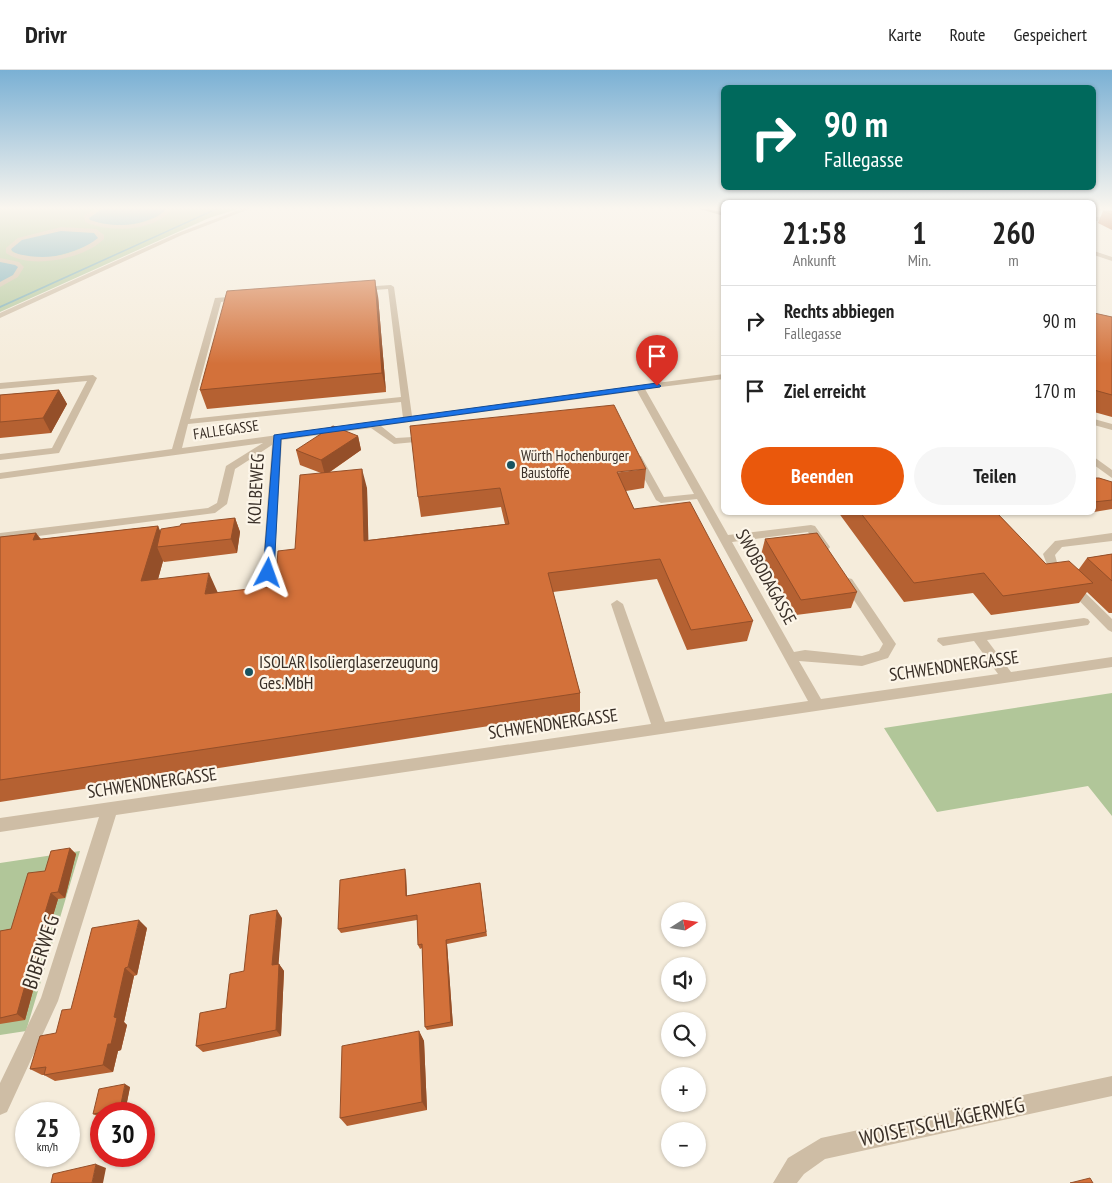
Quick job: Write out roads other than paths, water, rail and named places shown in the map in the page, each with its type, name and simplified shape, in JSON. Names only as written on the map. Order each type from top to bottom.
[{"type":"street","points":[[0,260],[10,261],[21,268],[20,273],[0,285]]},
{"type":"street","points":[[0,316],[123,260]]},
{"type":"street","points":[[352,290],[391,287],[408,420]]},
{"type":"street","points":[[176,451],[218,300],[247,298]]},
{"type":"street","name":"FALLEGASSE","points":[[0,477],[372,424],[496,411],[721,376]]},
{"type":"street","points":[[0,386],[93,378],[56,452],[0,457]]},
{"type":"street","name":"SWOBODAGASSE","points":[[640,388],[817,704]]},
{"type":"street","points":[[184,422],[405,399]]},
{"type":"street","points":[[1096,423],[1112,427]]},
{"type":"street","points":[[372,424],[394,441],[437,436]]},
{"type":"street","points":[[0,537],[211,512],[222,504],[230,468],[277,437]]},
{"type":"street","name":"KOLBEWEG","points":[[268,573],[277,437]]},
{"type":"street","points":[[633,448],[658,498],[666,500],[700,496]]},
{"type":"street","points":[[1096,462],[1112,474]]},
{"type":"street","points":[[724,539],[811,528],[890,644],[883,654],[862,661],[805,655],[790,657]]},
{"type":"street","points":[[1112,537],[1059,544],[1049,554],[1053,567],[1112,627]]},
{"type":"street","points":[[616,604],[660,728]]},
{"type":"street","points":[[943,641],[1084,622]]},
{"type":"street","points":[[977,636],[1008,677]]},
{"type":"street","name":"SCHWENDNERGASSE","points":[[0,825],[1112,662]]},
{"type":"street","name":"BIBERWEG","points":[[0,1105],[49,1001],[110,808]]},
{"type":"street","name":"WOISETSCHLÄGERWEG","points":[[784,1183],[796,1166],[821,1149],[1112,1086]]},
{"type":"water","points":[[0,260],[14,262],[20,267],[19,273],[0,284]]},
{"type":"waterway","points":[[0,307],[104,260]]},
{"type":"place","name":"Würth Hochenburger Baustoffe","points":[[511,465]]},
{"type":"place","name":"ISOLAR Isolierglaserzeugung Ges.MbH","points":[[249,672]]}]
